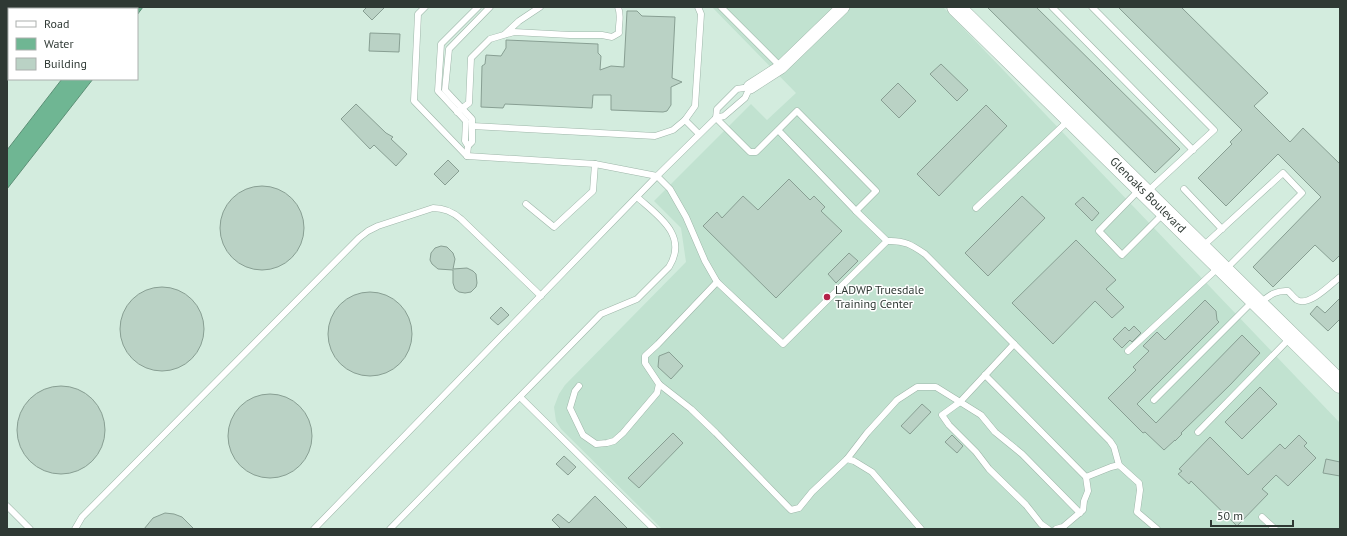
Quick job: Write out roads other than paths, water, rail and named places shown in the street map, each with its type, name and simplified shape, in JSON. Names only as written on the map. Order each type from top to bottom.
[{"type":"main road","name":"Glenoaks Boulevard","points":[[956,7],[1340,384]]},
{"type":"street","points":[[750,87],[781,66],[843,7]]},
{"type":"lane","points":[[424,7],[418,14],[414,101],[467,156],[595,164],[658,176],[670,189],[686,216],[705,261],[717,282],[783,344],[887,241],[899,240],[913,246],[925,254],[1110,441],[1114,447],[1119,465],[1138,483],[1140,490],[1137,512],[1157,529]]},
{"type":"lane","points":[[468,146],[472,142],[472,119],[438,91],[441,44],[478,7]]},
{"type":"lane","points":[[467,156],[468,146],[465,141],[466,121],[460,110],[445,90],[448,49],[490,7]]},
{"type":"lane","points":[[504,35],[519,21],[540,7]]},
{"type":"lane","points":[[460,110],[469,103],[471,58],[490,38],[514,32],[602,35],[612,37],[619,33],[618,25],[621,14],[618,7]]},
{"type":"lane","points":[[472,126],[655,136],[673,130],[685,120],[695,106],[701,14],[698,7]]},
{"type":"lane","points":[[721,7],[781,66]]},
{"type":"lane","points":[[1052,7],[1193,150]]},
{"type":"lane","points":[[1092,7],[1214,130],[1099,231],[1122,255],[1165,212]]},
{"type":"lane","points":[[716,118],[717,109],[737,89],[750,87]]},
{"type":"lane","points":[[314,529],[699,134],[716,118],[724,116],[745,98],[750,87]]},
{"type":"lane","points":[[716,118],[750,152],[756,152],[797,111],[876,191],[856,211]]},
{"type":"lane","points":[[976,208],[1070,119]]},
{"type":"lane","points":[[685,120],[699,134]]},
{"type":"lane","points":[[778,130],[887,241]]},
{"type":"lane","points":[[526,204],[554,227],[593,191],[595,164]]},
{"type":"lane","points":[[1128,351],[1222,268],[1302,193],[1283,173],[1202,248]]},
{"type":"lane","points":[[1184,189],[1222,229]]},
{"type":"lane","points":[[390,529],[601,314],[637,299],[667,270],[672,262],[675,248],[672,232],[665,222],[637,197]]},
{"type":"lane","points":[[74,529],[82,517],[353,243],[363,234],[374,228],[433,208],[450,211],[461,219],[540,296]]},
{"type":"lane","points":[[1154,400],[1257,302],[1280,290],[1288,291],[1298,300],[1305,302],[1312,299],[1340,277]]},
{"type":"lane","points":[[717,282],[645,356],[645,363],[659,384],[691,408],[791,510],[799,508],[812,492],[847,460],[885,412],[897,400],[917,386],[936,387],[981,415],[996,432],[1022,454],[1080,512]]},
{"type":"lane","points":[[1198,432],[1292,336]]},
{"type":"lane","points":[[1014,344],[960,402],[942,415],[949,425],[976,452],[989,468],[1026,505],[1041,524],[1048,529]]},
{"type":"lane","points":[[986,375],[1086,477],[1088,491],[1084,501],[1083,510],[1063,527],[1056,529]]},
{"type":"lane","points":[[579,386],[575,391],[570,408],[583,435],[596,444],[607,443],[623,433],[657,393],[659,384]]},
{"type":"lane","points":[[520,397],[654,529]]},
{"type":"lane","points":[[847,460],[854,461],[872,472],[921,529]]},
{"type":"lane","points":[[1086,477],[1119,465]]},
{"type":"lane","points":[[7,506],[30,529]]},
{"type":"lane","points":[[1262,517],[1275,529]]},
{"type":"water","points":[[143,7],[138,14],[138,8],[112,8]]},
{"type":"water","points":[[61,80],[92,80],[7,189],[7,150]]},
{"type":"place","name":"LADWP Truesdale Training Center","points":[[827,297]]}]
